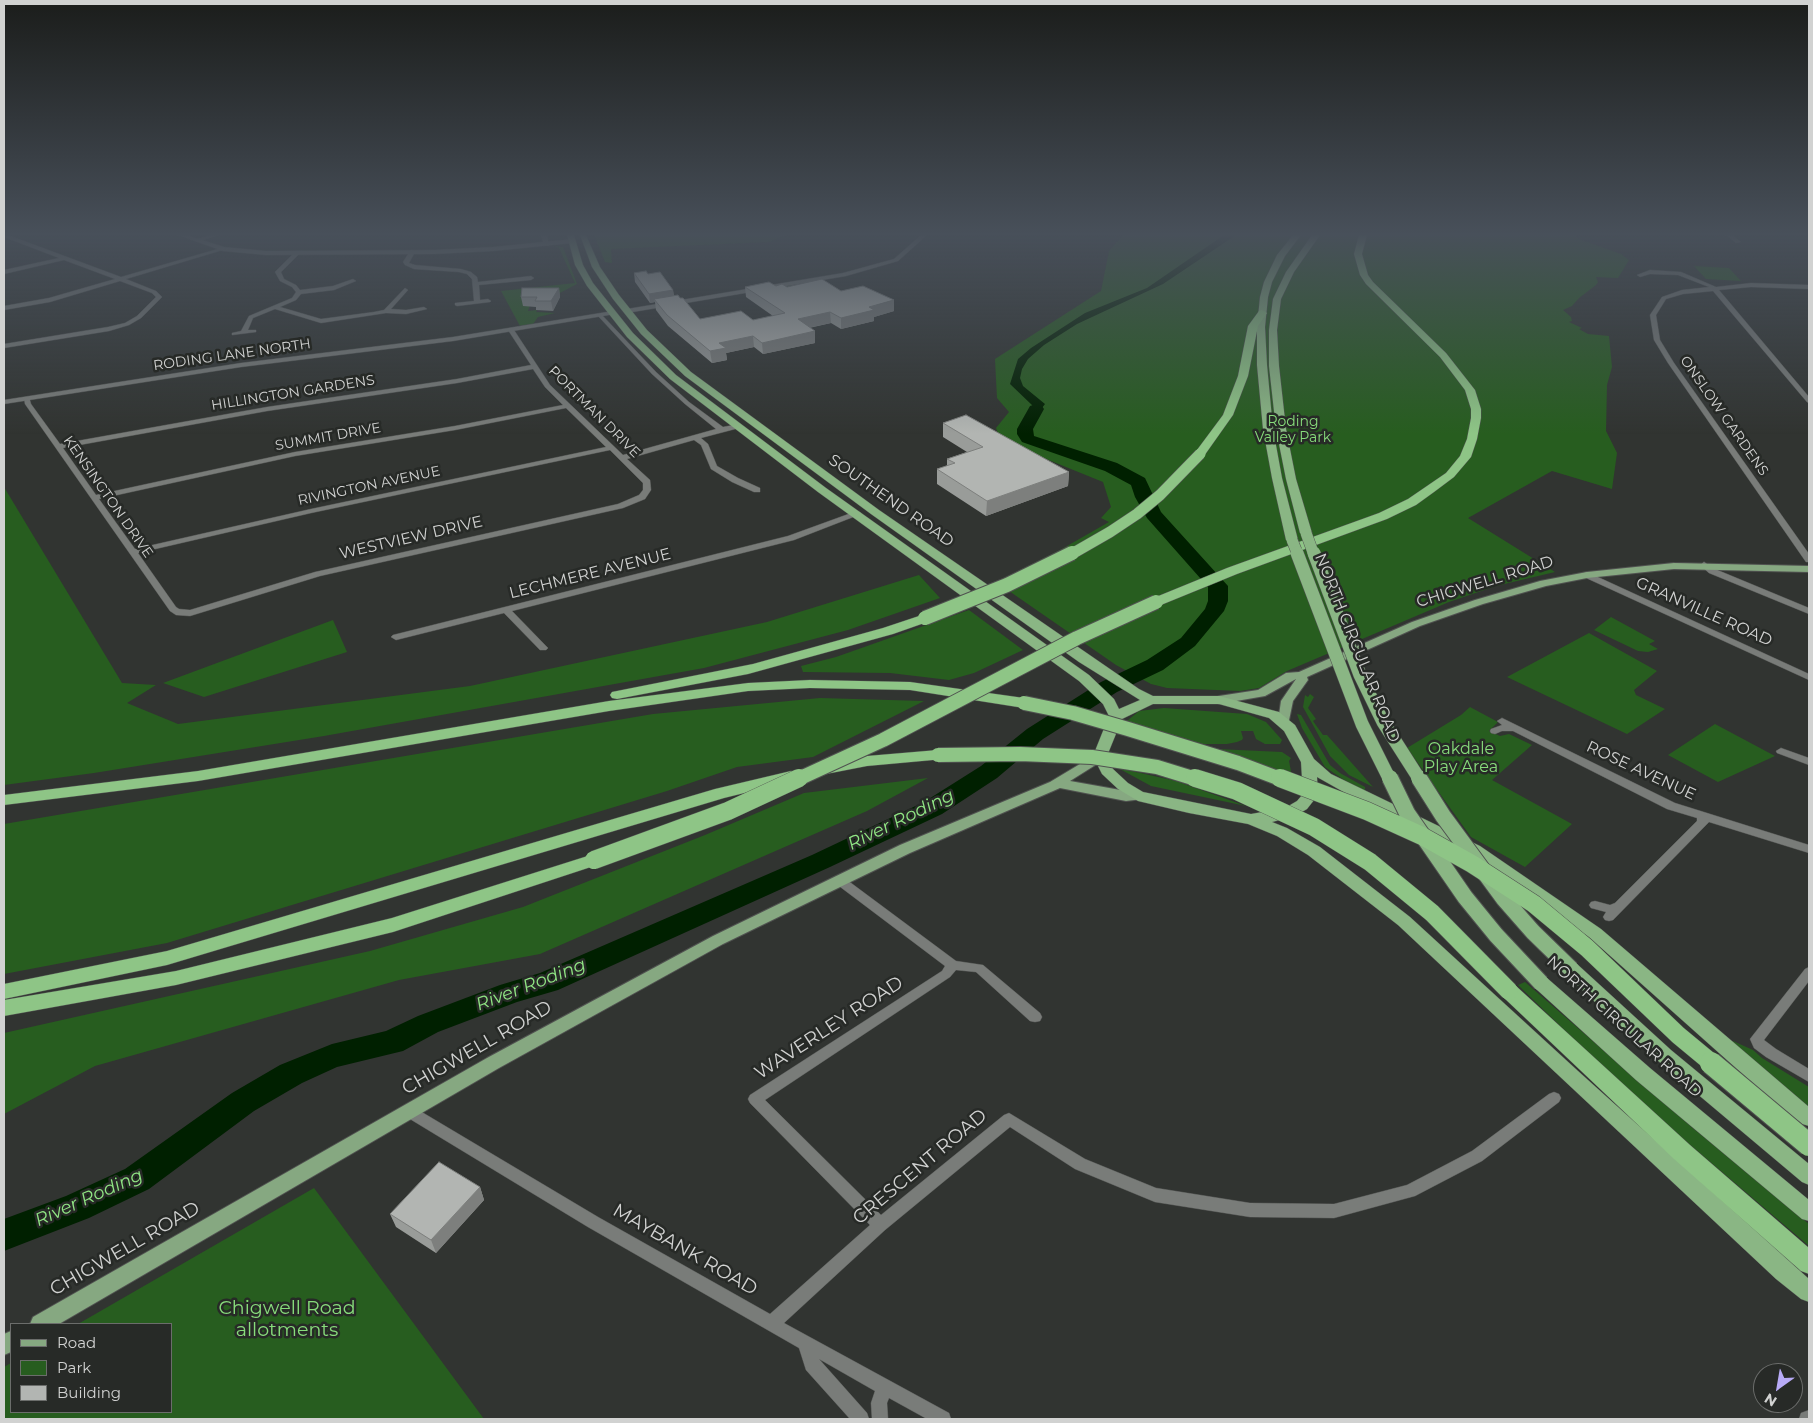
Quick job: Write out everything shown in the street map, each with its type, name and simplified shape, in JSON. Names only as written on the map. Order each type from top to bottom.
[{"type":"highway","name":"SOUTHEND ROAD","points":[[603,301],[654,360],[694,395],[1097,689],[1109,702],[1116,716]]},
{"type":"highway","name":"SOUTHEND ROAD","points":[[620,301],[668,356],[718,398],[1114,680],[1151,700]]},
{"type":"highway","name":"NORTH CIRCULAR ROAD","points":[[1263,301],[1262,365],[1268,429],[1277,478],[1299,536],[1362,724],[1407,813],[1465,897],[1496,935],[1541,983],[1635,1068],[1809,1212]]},
{"type":"highway","name":"NORTH CIRCULAR ROAD","points":[[1277,301],[1273,330],[1275,386],[1299,536],[1360,675],[1383,722],[1444,816],[1504,899],[1533,932],[1664,1055],[1809,1176]]},
{"type":"highway","points":[[4,1008],[176,978],[394,924],[594,860],[728,811],[883,740],[1116,619],[1261,560],[1374,520],[1412,502],[1450,475],[1465,457],[1472,439],[1476,418],[1474,400],[1470,390],[1455,368],[1388,301]]},
{"type":"highway","points":[[365,748],[601,703],[753,668],[888,631],[1007,585],[1061,559],[1110,532],[1137,514],[1160,495],[1200,454],[1228,415],[1243,376],[1253,326],[1262,313]]},
{"type":"highway","points":[[10,799],[495,717],[753,668]]},
{"type":"highway","points":[[10,799],[198,776],[609,706],[739,688],[810,684],[910,686],[1042,706],[1128,729],[1274,776],[1368,811],[1422,836],[1472,864],[1534,904],[1587,948],[1678,1035],[1809,1145]]},
{"type":"highway","points":[[1251,819],[1276,816],[1302,805],[1311,795],[1308,762],[1295,734],[1284,722],[1264,711],[1219,700],[1151,700],[1116,716],[1100,756],[1107,771],[1123,786],[1138,796],[1189,808],[1251,819],[1282,832],[1314,850],[1404,921],[1571,1077],[1784,1272],[1809,1292]]},
{"type":"highway","points":[[4,992],[167,958],[722,792],[867,761],[938,755],[1020,754],[1092,757],[1158,767],[1237,790],[1314,827],[1370,862],[1432,913],[1509,992],[1682,1152],[1809,1263]]},
{"type":"highway","points":[[1308,762],[1326,777],[1474,850],[1558,906],[1595,933],[1774,1090],[1809,1118]]},
{"type":"main road","name":"CHIGWELL ROAD","points":[[1219,700],[1261,693],[1290,676],[1302,674],[1416,624],[1523,588],[1587,575],[1674,566],[1704,565],[1809,569]]},
{"type":"main road","points":[[1284,722],[1287,701],[1302,680],[1302,674]]},
{"type":"main road","name":"CHIGWELL ROAD","points":[[42,1323],[574,1018],[718,940],[839,880],[1056,783],[1100,756]]},
{"type":"main road","points":[[1056,783],[1126,796],[1138,796]]},
{"type":"street","points":[[4,308],[42,301]]},
{"type":"street","points":[[4,346],[109,329],[139,318],[157,301]]},
{"type":"street","points":[[243,332],[251,317],[286,301]]},
{"type":"street","points":[[386,311],[395,301]]},
{"type":"street","points":[[457,304],[484,301]]},
{"type":"street","points":[[627,311],[685,301]]},
{"type":"street","name":"ONSLOW GARDENS","points":[[1661,301],[1653,312],[1657,340],[1704,412],[1809,560]]},
{"type":"street","points":[[1725,301],[1809,401]]},
{"type":"street","points":[[274,307],[320,321],[386,311],[400,312],[424,309]]},
{"type":"street","name":"RODING LANE NORTH","points":[[4,402],[241,366],[453,339],[613,314]]},
{"type":"street","points":[[600,316],[654,373],[687,403],[722,430]]},
{"type":"street","name":"PORTMAN DRIVE","points":[[511,330],[533,367],[547,386],[647,482]]},
{"type":"street","points":[[234,334],[254,331]]},
{"type":"street","name":"HILLINGTON GARDENS","points":[[58,447],[297,404],[457,381],[533,367]]},
{"type":"street","name":"KENSINGTON DRIVE","points":[[26,398],[28,404],[172,609]]},
{"type":"street","name":"SUMMIT DRIVE","points":[[94,498],[296,454],[456,428],[567,406]]},
{"type":"street","points":[[622,458],[736,426]]},
{"type":"street","points":[[695,438],[704,444],[714,467],[735,480],[757,490]]},
{"type":"street","name":"RIVINGTON AVENUE","points":[[132,552],[311,511],[611,448]]},
{"type":"street","name":"WESTVIEW DRIVE","points":[[172,609],[176,612],[190,613],[318,574],[620,506],[642,497],[647,490],[647,482]]},
{"type":"street","name":"LECHMERE AVENUE","points":[[396,637],[792,538],[857,514]]},
{"type":"street","points":[[1704,565],[1712,571],[1809,612]]},
{"type":"street","name":"GRANVILLE ROAD","points":[[1587,575],[1809,677]]},
{"type":"street","points":[[507,610],[543,648]]},
{"type":"street","name":"ROSE AVENUE","points":[[1502,720],[1671,806],[1809,849]]},
{"type":"street","name":"ROSE AVENUE","points":[[1495,731],[1507,727],[1520,730]]},
{"type":"street","points":[[1781,752],[1809,762]]},
{"type":"street","points":[[1609,917],[1703,822],[1703,817]]},
{"type":"street","points":[[839,880],[952,965],[979,968],[1035,1017]]},
{"type":"street","points":[[1595,905],[1610,909],[1618,907]]},
{"type":"street","name":"WAVERLEY ROAD","points":[[880,1225],[754,1099],[946,974],[952,965]]},
{"type":"street","points":[[1809,972],[1757,1039],[1759,1044],[1771,1053],[1809,1076]]},
{"type":"street","name":"CRESCENT ROAD","points":[[771,1324],[880,1225],[1009,1119],[1080,1164],[1155,1195],[1250,1210],[1334,1211],[1410,1191],[1477,1156],[1554,1098]]},
{"type":"street","name":"MAYBANK ROAD","points":[[410,1112],[576,1212],[771,1324],[943,1419]]},
{"type":"street","points":[[805,1342],[812,1364],[861,1419]]},
{"type":"street","points":[[880,1419],[879,1402],[885,1387]]},
{"type":"green space","points":[[507,301],[531,301],[528,311],[537,310],[536,312],[555,313],[538,317],[533,324],[520,326]]},
{"type":"green space","name":"Roding Valley Park","points":[[1085,301],[1576,301],[1572,306],[1563,310],[1571,317],[1572,321],[1569,322],[1582,328],[1579,329],[1588,334],[1609,336],[1612,367],[1607,385],[1606,431],[1617,453],[1612,489],[1552,471],[1468,518],[1555,572],[1496,586],[1449,602],[1287,671],[1259,688],[1240,691],[1167,688],[1151,684],[1116,665],[996,582],[1060,550],[1109,522],[1101,518],[1111,507],[1103,482],[1019,448],[999,436],[996,428],[1009,412],[997,398],[995,359]]},
{"type":"green space","points":[[4,487],[122,683],[156,685],[127,703],[178,724],[470,686],[767,622],[919,575],[940,598],[848,630],[704,668],[324,736],[94,773],[4,785]]},
{"type":"green space","points":[[969,610],[1023,650],[974,673],[949,680],[890,673],[803,672],[801,666],[836,657]]},
{"type":"green space","points":[[1611,617],[1655,641],[1649,644],[1658,649],[1648,652],[1638,651],[1594,630]]},
{"type":"green space","points":[[333,620],[347,652],[204,697],[163,683]]},
{"type":"green space","points":[[1589,633],[1657,671],[1634,690],[1636,695],[1665,709],[1627,734],[1507,677]]},
{"type":"green space","points":[[1310,694],[1314,697],[1308,708],[1316,719],[1313,721],[1323,735],[1327,735],[1373,787],[1349,775],[1330,756],[1303,707],[1305,695],[1308,697]]},
{"type":"green space","points":[[820,698],[924,701],[813,757],[737,767],[667,791],[167,943],[4,974],[4,824],[653,714]]},
{"type":"green space","name":"Oakdale Play Area","points":[[1470,707],[1498,722],[1489,731],[1500,736],[1509,734],[1532,745],[1492,780],[1572,824],[1525,867],[1471,837],[1407,748],[1461,715]]},
{"type":"green space","points":[[1164,708],[1247,714],[1266,722],[1282,740],[1280,744],[1265,744],[1256,739],[1253,731],[1241,731],[1243,738],[1237,742],[1202,744],[1127,721],[1139,711]]},
{"type":"green space","points":[[1297,714],[1301,715],[1330,765],[1365,787],[1365,792],[1325,767],[1302,728]]},
{"type":"green space","points":[[1715,724],[1775,756],[1718,782],[1668,755]]},
{"type":"green space","points":[[1217,749],[1282,752],[1291,758],[1289,761],[1292,776]]},
{"type":"green space","points":[[1118,768],[1176,781],[1246,806],[1151,786]]},
{"type":"green space","points":[[928,778],[867,811],[540,954],[399,980],[95,1066],[4,1114],[4,1033],[370,951],[523,907],[705,835],[804,793]]},
{"type":"green space","points":[[1525,982],[1693,1128],[1809,1224],[1809,1246],[1662,1121],[1588,1053],[1518,985]]},
{"type":"green space","points":[[1733,1041],[1753,1050],[1762,1058],[1809,1087],[1809,1110],[1729,1044]]},
{"type":"green space","name":"Chigwell Road allotments","points":[[314,1188],[484,1419],[4,1419],[4,1367],[10,1364],[10,1413],[172,1413],[172,1323],[80,1323]]},
{"type":"shaded area","points":[[1114,301],[1126,301],[1077,324],[1044,345],[1028,359],[1022,369],[1020,378],[1023,386],[1045,404],[1038,413],[1031,428],[1031,434],[1022,439],[1019,429],[1033,406],[1010,384],[1018,359],[1031,348],[1085,313]]},
{"type":"building","points":[[656,301],[686,301],[700,319],[741,311],[753,320],[785,313],[767,301],[889,301],[869,307],[874,310],[841,318],[830,312],[798,319],[815,331],[762,343],[753,336],[719,343],[726,348],[710,351],[667,315]]},
{"type":"building","points":[[966,415],[1069,472],[987,501],[937,469],[955,463],[947,459],[983,447],[943,423]]},
{"type":"building","points":[[439,1162],[480,1187],[431,1240],[390,1214]]},
{"type":"waterway","name":"River Roding","points":[[4,1235],[77,1207],[137,1179],[243,1102],[291,1074],[332,1056],[392,1042],[428,1024],[510,993],[548,982],[821,861],[933,808],[989,772],[1035,734],[1109,687],[1155,665],[1188,642],[1214,611],[1218,601],[1218,586],[1153,514],[1139,482],[1111,467],[1028,439],[1025,429],[1036,409]]}]
